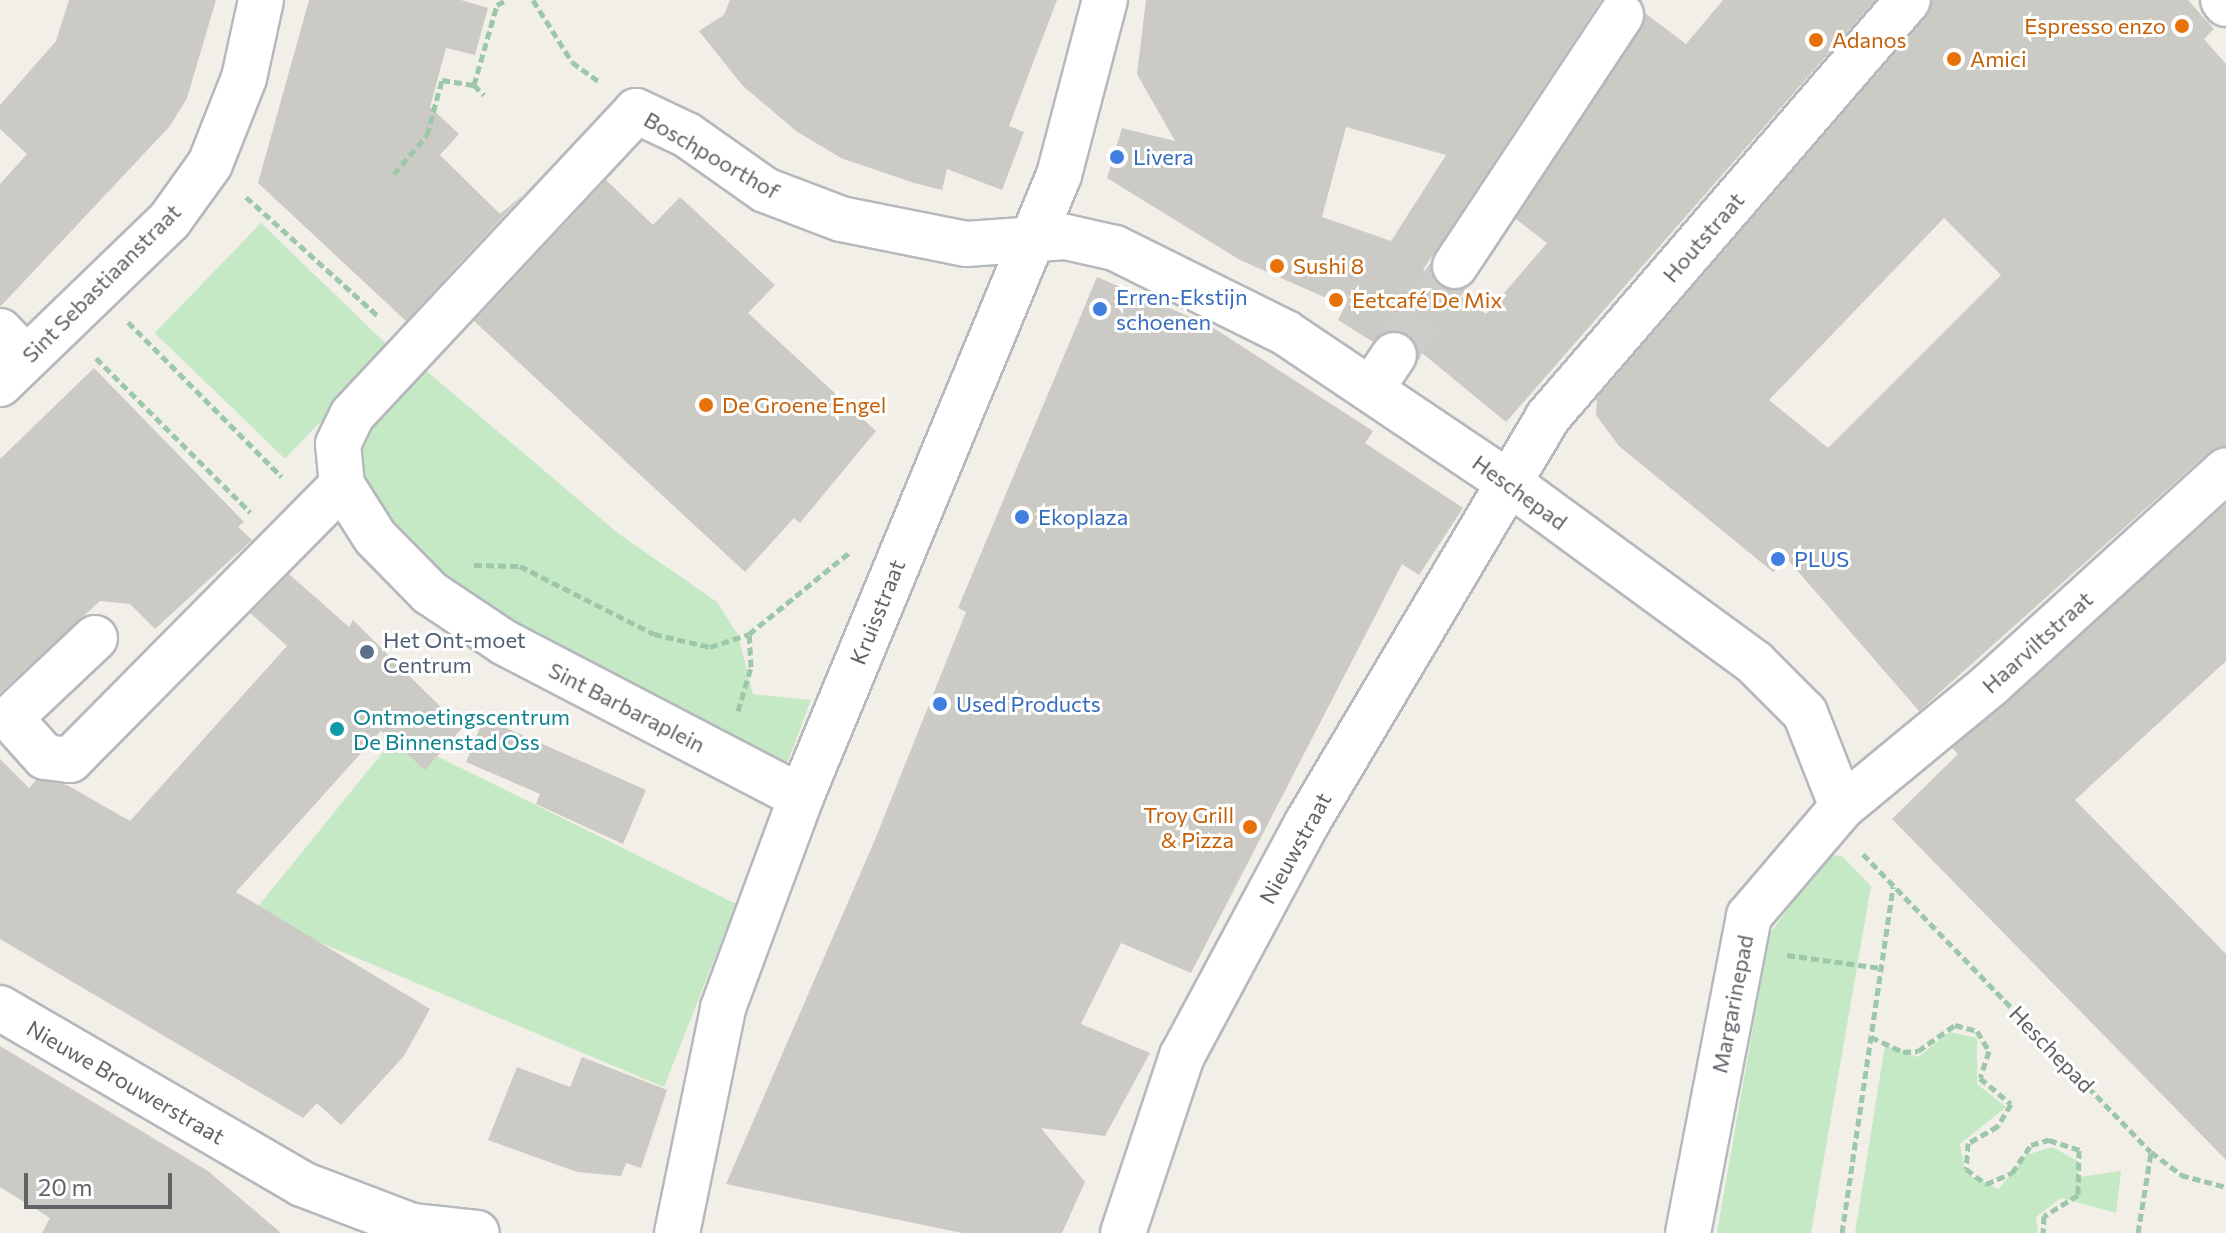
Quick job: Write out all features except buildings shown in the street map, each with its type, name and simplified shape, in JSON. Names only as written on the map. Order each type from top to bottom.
[{"type":"street","name":"Sint Sebastiaanstraat","points":[[9,358],[62,323],[169,221],[210,164],[244,78],[261,0]]},
{"type":"street","name":"Kruisstraat","points":[[677,1233],[723,1008],[801,797],[1059,175],[1105,0]]},
{"type":"street","name":"Houtstraat","points":[[1508,482],[1547,418],[1908,0]]},
{"type":"street","points":[[1455,266],[1621,15]]},
{"type":"street","name":"Boschpoorthof","points":[[636,111],[687,135],[765,190],[841,219],[966,244],[1031,239]]},
{"type":"street","name":"Sint Barbaraplein","points":[[636,111],[352,415],[338,444],[329,499],[375,537],[430,593],[505,643],[801,797]]},
{"type":"street","name":"Heschepad","points":[[1031,239],[1115,248],[1286,333],[1382,372],[1508,482],[1755,663],[1805,713],[1842,807]]},
{"type":"street","name":"Haarviltstraat","points":[[1842,807],[1990,685],[2226,470]]},
{"type":"street","name":"Nieuwstraat","points":[[1123,1233],[1182,1056],[1307,823],[1508,482]]},
{"type":"street","points":[[95,638],[10,718],[45,757],[70,760],[329,499]]},
{"type":"street","name":"Margarinepad","points":[[1688,1233],[1749,916],[1842,807]]},
{"type":"street","name":"Nieuwe Brouwerstraat","points":[[0,1008],[302,1184],[412,1226],[477,1233]]},
{"type":"path","points":[[474,85],[497,5],[506,0]]},
{"type":"path","name":"Boschpoorthof","points":[[533,0],[572,62],[636,111]]},
{"type":"path","points":[[394,174],[427,135],[442,80],[474,85],[484,95]]},
{"type":"path","points":[[210,164],[414,349]]},
{"type":"path","points":[[97,290],[329,499]]},
{"type":"path","points":[[62,323],[283,545]]},
{"type":"path","points":[[430,593],[470,566],[494,560],[654,634],[710,647],[749,634],[871,536],[909,534]]},
{"type":"path","points":[[724,757],[751,667],[749,634]]},
{"type":"path","name":"Heschepad","points":[[1842,807],[1859,851],[2151,1152],[2181,1175],[2226,1187]]},
{"type":"path","points":[[1842,1233],[1893,886]]},
{"type":"path","points":[[1871,1037],[1903,1052],[1918,1051],[1955,1025],[1977,1031],[1989,1051],[1980,1078],[2011,1104],[1998,1126],[1968,1143],[1966,1169],[1986,1184],[2012,1173],[2031,1145],[2049,1140],[2079,1150],[2078,1195],[2044,1216],[2043,1233]]},
{"type":"path","points":[[2138,1233],[2151,1152]]},
{"type":"green space","points":[[261,223],[391,349],[285,459],[155,333]]},
{"type":"green space","points":[[424,369],[619,534],[717,602],[738,635],[753,694],[811,700],[782,777],[469,597],[328,466]]},
{"type":"green space","points":[[396,736],[736,904],[664,1087],[252,914]]},
{"type":"green space","points":[[1827,855],[1842,856],[1871,886],[1811,1233],[1717,1233],[1769,935]]},
{"type":"green space","points":[[1950,1032],[1977,1038],[1977,1084],[2006,1107],[1960,1144],[1966,1174],[1999,1189],[2026,1155],[2052,1147],[2078,1161],[2079,1177],[2121,1171],[2116,1213],[2061,1198],[2036,1217],[2038,1233],[1855,1233],[1885,1045],[1918,1057]]},
{"type":"tunnel","points":[[1394,355],[1455,266]]},
{"type":"place","name":"Espresso enzo","points":[[2182,26]]},
{"type":"place","name":"Adanos","points":[[1816,40]]},
{"type":"place","name":"Amici","points":[[1954,59]]},
{"type":"place","name":"Livera","points":[[1117,157]]},
{"type":"place","name":"Sushi 8","points":[[1277,266]]},
{"type":"place","name":"Eetcafé De Mix","points":[[1336,300]]},
{"type":"place","name":"Erren-Ekstijn schoenen","points":[[1100,309]]},
{"type":"place","name":"De Groene Engel","points":[[706,405]]},
{"type":"place","name":"Ekoplaza","points":[[1022,517]]},
{"type":"place","name":"PLUS","points":[[1778,559]]},
{"type":"place","name":"Het Ont-moet Centrum","points":[[367,652]]},
{"type":"place","name":"Used Products","points":[[940,704]]},
{"type":"place","name":"Ontmoetingscentrum De Binnenstad Oss","points":[[337,729]]},
{"type":"place","name":"Troy Grill & Pizza","points":[[1250,827]]}]
